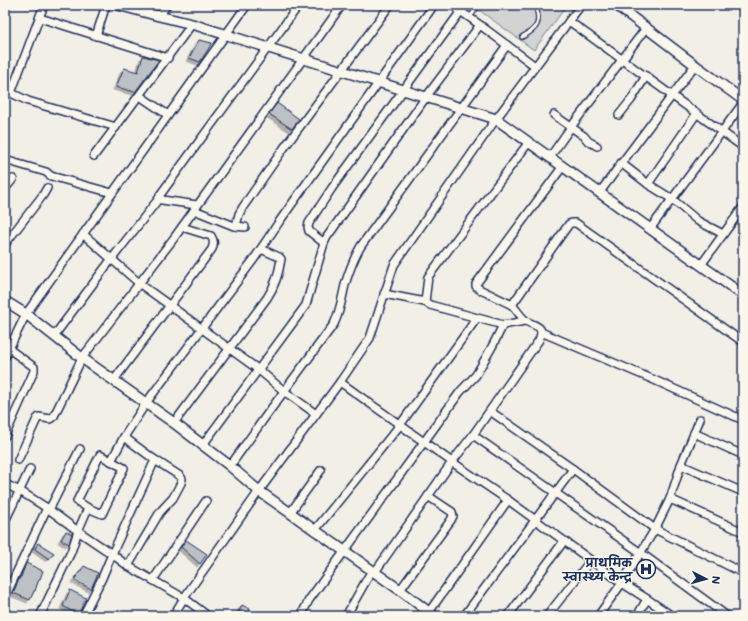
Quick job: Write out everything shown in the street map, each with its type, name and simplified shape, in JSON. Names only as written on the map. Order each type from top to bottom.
[{"type":"street","points":[[44,5],[40,18],[8,92],[28,101],[116,127]]},
{"type":"street","points":[[96,36],[106,5]]},
{"type":"street","points":[[118,5],[192,24],[496,119],[650,229],[702,264],[743,295]]},
{"type":"street","points":[[159,16],[167,5]]},
{"type":"street","points":[[5,357],[26,314],[247,5]]},
{"type":"street","points":[[54,336],[160,197],[166,186],[299,5]]},
{"type":"street","points":[[18,460],[38,417],[50,419],[54,416],[82,358],[196,208],[342,5]]},
{"type":"street","points":[[236,226],[239,214],[243,207],[284,148],[390,5]]},
{"type":"street","points":[[111,461],[124,437],[146,403],[261,249],[434,5]]},
{"type":"street","points":[[452,5],[480,24],[535,66]]},
{"type":"street","points":[[173,616],[258,491],[340,382],[370,338],[394,265],[496,119],[581,5]]},
{"type":"street","points":[[616,5],[743,101],[723,132],[650,229]]},
{"type":"street","points":[[324,242],[309,231],[309,223],[332,188],[461,11]]},
{"type":"street","points":[[40,18],[168,58]]},
{"type":"street","points":[[569,21],[743,147]]},
{"type":"street","points":[[94,156],[192,24]]},
{"type":"street","points":[[202,446],[306,305],[324,242],[327,237],[426,97],[480,24]]},
{"type":"street","points":[[550,157],[646,28]]},
{"type":"street","points":[[230,466],[334,324],[338,316],[346,283],[361,246],[507,45]]},
{"type":"street","points":[[600,192],[695,65]]},
{"type":"street","points":[[619,115],[631,100],[646,76]]},
{"type":"street","points":[[140,96],[168,115]]},
{"type":"street","points":[[648,184],[697,113]]},
{"type":"street","points":[[554,115],[584,136],[588,141],[597,146]]},
{"type":"street","points":[[425,302],[428,277],[529,142]]},
{"type":"street","points":[[5,160],[46,172],[51,176],[112,193]]},
{"type":"street","points":[[621,163],[648,184],[672,199],[698,222],[723,234]]},
{"type":"street","points":[[525,321],[512,305],[479,289],[476,284],[563,166]]},
{"type":"street","points":[[5,189],[13,179]]},
{"type":"street","points":[[5,244],[47,188]]},
{"type":"street","points":[[160,197],[162,200],[196,208],[236,226],[245,227]]},
{"type":"street","points":[[702,264],[743,207]]},
{"type":"street","points":[[512,305],[569,224],[576,223],[743,342]]},
{"type":"street","points":[[114,380],[214,245],[214,241],[211,236],[182,227]]},
{"type":"street","points":[[83,234],[140,283],[258,370],[284,392],[316,414]]},
{"type":"street","points":[[174,423],[267,298],[276,282],[281,259],[279,256],[261,249]]},
{"type":"street","points":[[384,294],[425,302],[430,305],[503,325],[525,321],[538,326],[542,332],[743,420]]},
{"type":"street","points":[[5,301],[26,314],[82,358],[174,423],[230,466],[258,491],[432,614],[508,500]]},
{"type":"street","points":[[315,530],[400,425],[477,318]]},
{"type":"street","points":[[301,616],[309,600],[344,551],[460,392],[476,375],[503,325]]},
{"type":"street","points":[[346,616],[373,571],[490,411],[539,340],[542,332]]},
{"type":"street","points":[[5,436],[34,369],[34,367],[9,349]]},
{"type":"street","points":[[340,382],[508,500],[622,583],[672,616]]},
{"type":"street","points":[[490,411],[655,529],[743,572]]},
{"type":"street","points":[[598,616],[622,583],[655,529],[670,499],[681,464],[700,419]]},
{"type":"street","points":[[694,433],[743,455]]},
{"type":"street","points":[[473,435],[641,553],[727,616]]},
{"type":"street","points":[[124,437],[181,478],[181,481],[172,498],[160,512],[128,566]]},
{"type":"street","points":[[5,597],[48,509],[80,449]]},
{"type":"street","points":[[100,455],[124,468],[102,514],[88,508],[77,501],[100,455]]},
{"type":"street","points":[[83,616],[102,578],[155,460]]},
{"type":"street","points":[[681,464],[743,492]]},
{"type":"street","points":[[5,521],[30,469]]},
{"type":"street","points":[[464,616],[573,469]]},
{"type":"street","points":[[290,513],[321,470]]},
{"type":"street","points":[[5,484],[20,491],[48,509],[128,566],[184,598],[208,616]]},
{"type":"street","points":[[400,590],[453,516],[452,512],[428,496]]},
{"type":"street","points":[[670,499],[743,532]]},
{"type":"street","points":[[153,580],[206,501]]},
{"type":"street","points":[[40,616],[70,552],[88,508]]},
{"type":"street","points":[[508,616],[564,541]]},
{"type":"street","points":[[547,616],[591,560]]},
{"type":"street","points":[[637,616],[648,599]]},
{"type":"lane","points":[[470,17],[479,5]]},
{"type":"lane","points":[[522,37],[535,28],[538,20],[535,5]]},
{"type":"shaded area","points":[[472,5],[567,5],[534,50]]},
{"type":"building","points":[[199,40],[212,43],[200,62],[189,58]]},
{"type":"building","points":[[143,56],[159,60],[135,92],[116,87],[124,68],[138,72]]},
{"type":"building","points":[[277,103],[299,119],[292,129],[269,114]]},
{"type":"building","points":[[66,531],[72,534],[69,544],[61,540]]},
{"type":"building","points":[[186,540],[207,554],[200,564],[181,547]]},
{"type":"building","points":[[38,543],[54,553],[49,559],[35,549]]},
{"type":"building","points":[[26,563],[43,571],[30,600],[13,593]]},
{"type":"building","points":[[84,566],[98,573],[91,589],[74,580]]},
{"type":"building","points":[[70,590],[86,598],[78,615],[63,606]]},
{"type":"building","points":[[242,605],[250,609],[248,616],[237,616]]},
{"type":"place","name":"प्राथमिक स्वास्थ्य केन्द्र","points":[[646,569]]}]
